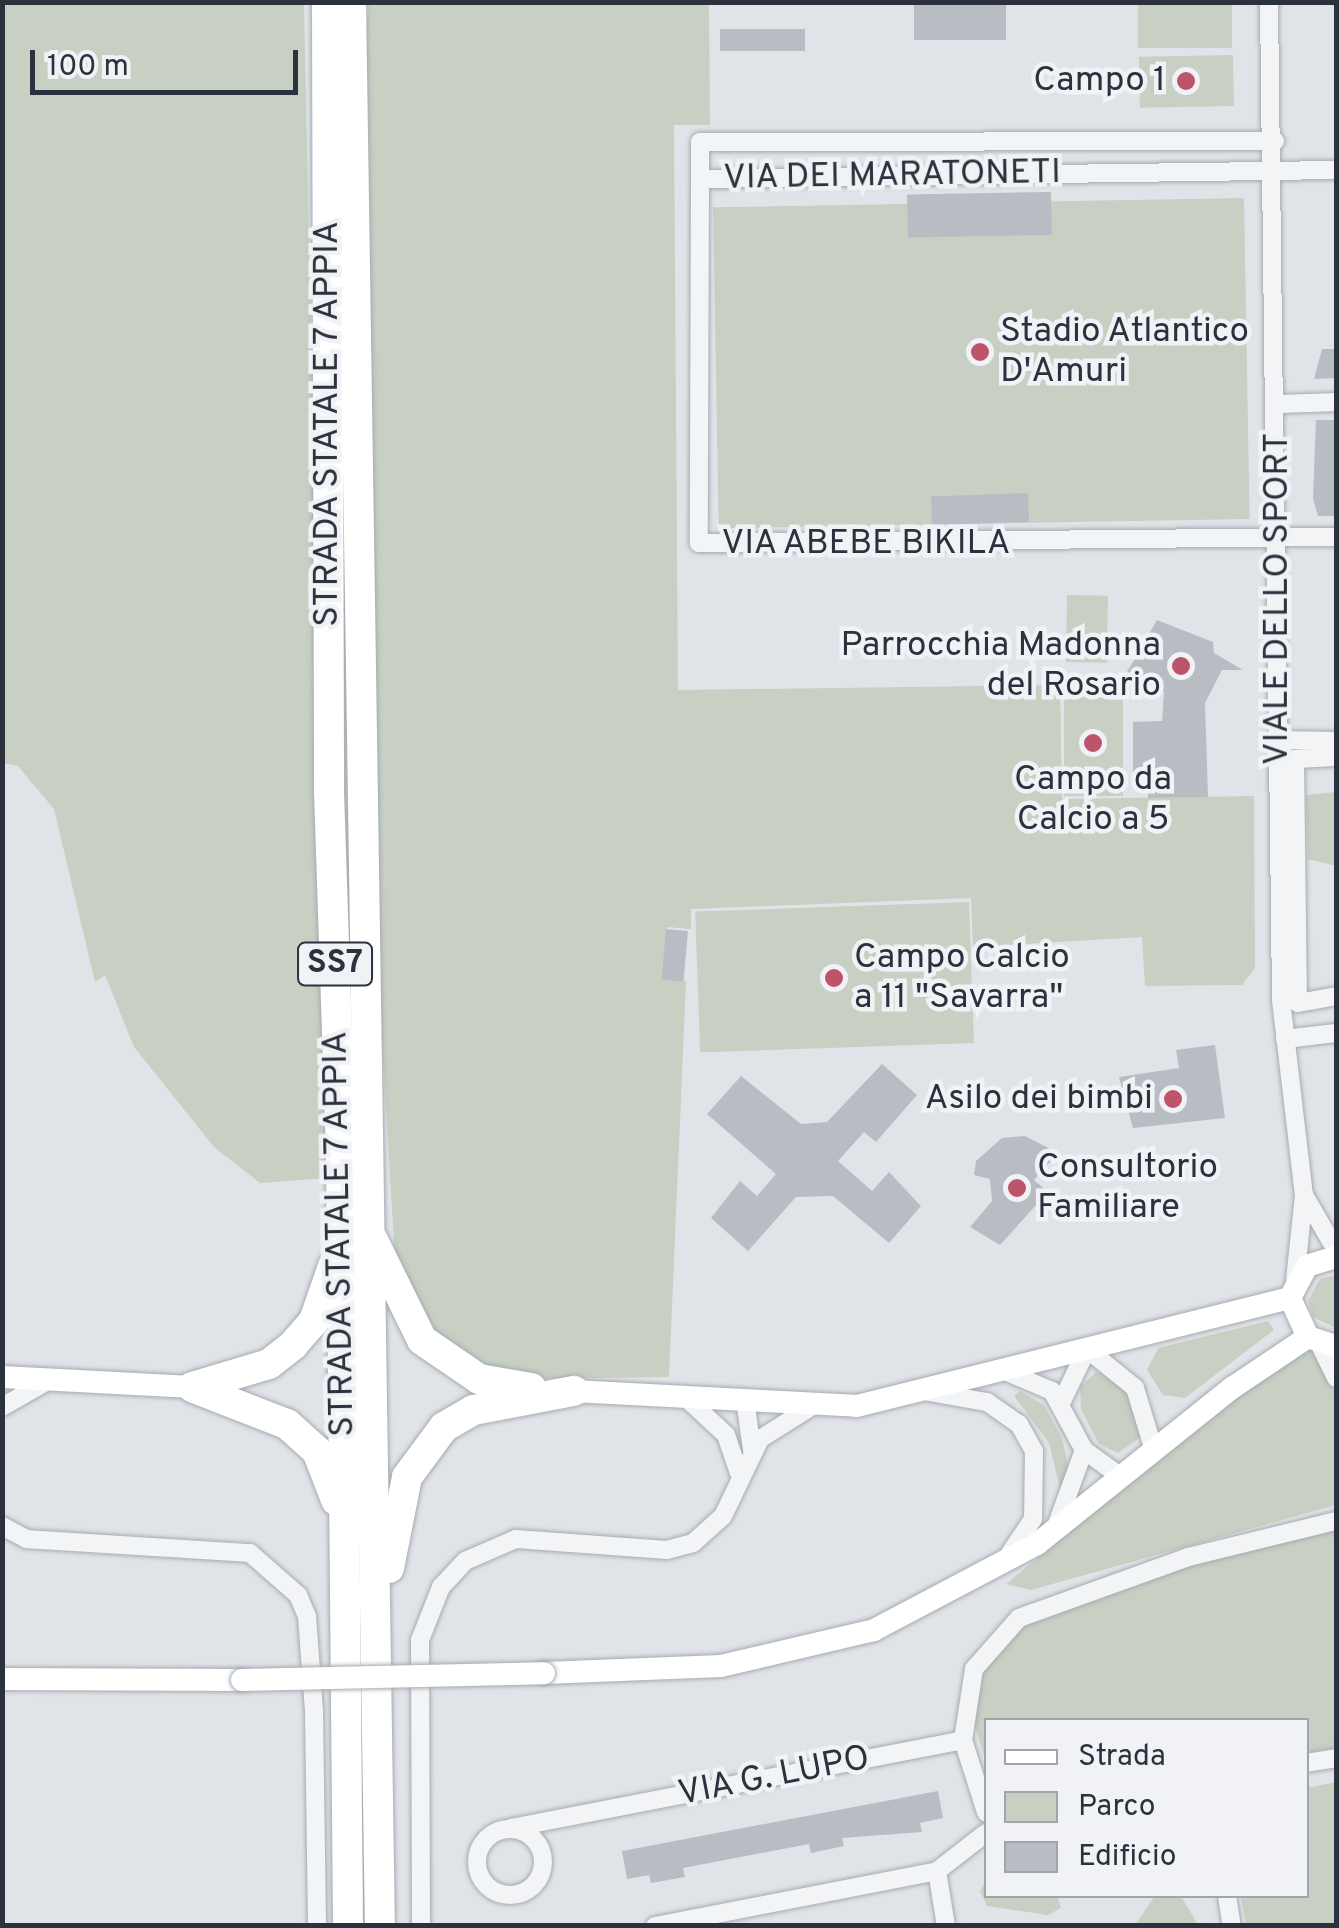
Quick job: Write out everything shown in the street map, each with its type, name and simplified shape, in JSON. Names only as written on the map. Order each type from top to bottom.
[{"type":"highway","name":"STRADA STATALE 7 APPIA","points":[[327,2],[329,792],[341,1152],[348,1926]]},
{"type":"highway","name":"STRADA STATALE 7 APPIA","points":[[351,2],[366,1221],[380,1926]]},
{"type":"highway","points":[[192,1387],[268,1364],[314,1321],[333,1263],[341,1152]]},
{"type":"highway","points":[[366,1221],[400,1309],[422,1340],[480,1378],[574,1391]]},
{"type":"highway","points":[[192,1387],[247,1403],[317,1451],[334,1484],[346,1592]]},
{"type":"highway","points":[[376,1647],[396,1512],[422,1453],[444,1427],[474,1410],[574,1391]]},
{"type":"street","name":"VIALE DELLO SPORT","points":[[1270,2],[1280,404],[1277,740],[1282,1015],[1304,1194],[1293,1289]]},
{"type":"street","name":"VIA DEI MARATONETI","points":[[1275,141],[700,142],[700,178],[1336,170]]},
{"type":"street","points":[[898,142],[899,176]]},
{"type":"street","points":[[1057,174],[1058,142]]},
{"type":"street","name":"VIA ABEBE BIKILA","points":[[700,178],[698,544],[1277,538]]},
{"type":"street","points":[[1280,404],[1336,402]]},
{"type":"street","points":[[1277,538],[1336,536]]},
{"type":"street","points":[[1277,740],[1336,741]]},
{"type":"street","points":[[1336,756],[1295,759],[1298,1004],[1336,996]]},
{"type":"street","points":[[1282,1015],[1336,1005]]},
{"type":"street","points":[[1285,1039],[1336,1033]]},
{"type":"street","name":"VIALE DELLO SPORT","points":[[1304,1194],[1336,1254]]},
{"type":"street","points":[[574,1391],[857,1406],[929,1392],[1293,1289],[1308,1266],[1336,1254]]},
{"type":"street","points":[[1293,1289],[1336,1378]]},
{"type":"street","points":[[2,1679],[242,1680],[544,1673],[720,1666],[807,1652],[983,1579],[1053,1532],[1154,1450],[1321,1342]]},
{"type":"street","points":[[1062,1401],[1088,1349]]},
{"type":"street","points":[[1088,1349],[1135,1388],[1154,1450]]},
{"type":"street","points":[[1005,1371],[1062,1401],[1084,1450],[1121,1477]]},
{"type":"street","points":[[2,1377],[192,1387]]},
{"type":"street","points":[[2,1408],[50,1380]]},
{"type":"street","points":[[929,1392],[988,1402],[1019,1424],[1034,1452],[1034,1520],[983,1579]]},
{"type":"street","points":[[682,1395],[731,1444],[739,1473]]},
{"type":"street","points":[[731,1444],[746,1400]]},
{"type":"street","points":[[746,1400],[752,1450]]},
{"type":"street","points":[[421,1926],[420,1640],[440,1587],[465,1561],[516,1540],[667,1550],[694,1543],[723,1516],[752,1450],[773,1427],[814,1405]]},
{"type":"street","points":[[1053,1532],[1084,1450]]},
{"type":"street","points":[[984,1806],[963,1740],[974,1669],[1018,1618],[1188,1557],[1336,1521]]},
{"type":"street","points":[[2,1526],[26,1539],[250,1553],[298,1595],[308,1616],[314,1711],[317,1926]]},
{"type":"street","name":"VIA G. LUPO","points":[[511,1828],[963,1740]]},
{"type":"street","points":[[1309,1762],[1336,1758]]},
{"type":"street","points":[[655,1926],[937,1871],[984,1836]]},
{"type":"street","points":[[937,1871],[946,1926]]},
{"type":"street","points":[[1227,1898],[1232,1926]]},
{"type":"green space","points":[[3,3],[304,3],[328,1178],[260,1183],[214,1147],[134,1047],[105,975],[95,982],[54,809],[18,766],[3,763]]},
{"type":"green space","points":[[369,3],[709,3],[710,125],[674,125],[678,690],[1060,685],[1062,799],[1254,796],[1255,968],[1242,985],[1145,986],[1142,937],[973,947],[971,898],[691,909],[691,929],[667,927],[664,980],[686,981],[669,1377],[503,1379],[432,1341],[396,1279],[372,867],[359,107]]},
{"type":"green space","points":[[1138,3],[1232,3],[1232,48],[1138,48]]},
{"type":"green space","name":"Campo 1","points":[[1233,55],[1234,106],[1140,108],[1139,57]]},
{"type":"green space","name":"Stadio Atlantico D'Amuri","points":[[1244,198],[1250,519],[719,528],[713,207]]},
{"type":"green space","points":[[1067,595],[1108,596],[1107,663],[1066,662]]},
{"type":"green space","name":"Campo da Calcio a 5","points":[[1064,690],[1123,690],[1123,796],[1064,796]]},
{"type":"green space","points":[[1336,792],[1336,866],[1308,859],[1306,795]]},
{"type":"green space","name":"Campo Calcio a 11 \"Savarra\"","points":[[969,902],[974,1043],[700,1052],[695,912]]},
{"type":"green space","points":[[1336,1275],[1336,1328],[1313,1317],[1308,1301],[1320,1279]]},
{"type":"green space","points":[[1268,1321],[1274,1330],[1185,1398],[1163,1395],[1147,1370],[1158,1348]]},
{"type":"green space","points":[[1308,1337],[1336,1375],[1336,1505],[1031,1590],[1006,1584]]},
{"type":"green space","points":[[1096,1372],[1117,1379],[1136,1407],[1141,1437],[1118,1453],[1099,1444],[1081,1409],[1080,1387]]},
{"type":"green space","points":[[1020,1391],[1044,1405],[1062,1438],[1070,1474],[1061,1493],[1049,1443],[1014,1396]]},
{"type":"green space","points":[[1336,1521],[1336,1748],[1309,1753],[1309,1718],[984,1718],[984,1755],[967,1700],[974,1669],[1019,1618],[1188,1557]]},
{"type":"green space","points":[[1336,1782],[1336,1925],[1246,1925],[1241,1898],[1309,1898],[1309,1788]]},
{"type":"green space","points":[[984,1884],[984,1898],[1058,1898],[1061,1908],[1048,1915],[987,1906],[980,1891]]},
{"type":"green space","points":[[1154,1898],[1182,1898],[1198,1925],[1135,1925]]},
{"type":"building","points":[[914,2],[1006,2],[1006,40],[914,40]]},
{"type":"building","points":[[720,29],[805,29],[805,51],[720,51]]},
{"type":"building","points":[[1051,192],[1052,235],[908,238],[907,195]]},
{"type":"building","points":[[1322,349],[1336,349],[1336,378],[1314,379]]},
{"type":"building","points":[[1316,420],[1336,420],[1336,516],[1318,516],[1313,499]]},
{"type":"building","points":[[1028,493],[1029,522],[932,525],[931,496]]},
{"type":"building","points":[[1157,620],[1213,642],[1214,653],[1243,670],[1222,670],[1205,703],[1208,797],[1148,798],[1148,783],[1133,783],[1133,722],[1162,721],[1164,692],[1127,672]]},
{"type":"building","points":[[666,929],[688,931],[683,982],[662,980]]},
{"type":"building","name":"Asilo dei bimbi","points":[[1215,1045],[1225,1118],[1133,1128],[1119,1077],[1179,1068],[1176,1050]]},
{"type":"building","points":[[882,1064],[917,1095],[876,1142],[864,1132],[838,1161],[872,1191],[889,1172],[921,1206],[889,1243],[833,1196],[796,1197],[748,1251],[711,1218],[740,1181],[757,1196],[776,1174],[707,1114],[741,1076],[801,1124],[827,1122]]},
{"type":"building","name":"Consultorio Familiare","points":[[1025,1136],[1058,1153],[1034,1180],[1048,1192],[1000,1245],[970,1227],[992,1201],[990,1179],[974,1175],[976,1161],[1002,1138]]},
{"type":"building","points":[[938,1791],[943,1818],[920,1823],[922,1832],[842,1838],[844,1846],[811,1853],[809,1844],[683,1868],[685,1877],[651,1883],[649,1875],[627,1879],[622,1851]]},
{"type":"place","name":"Campo 1","points":[[1186,81]]},
{"type":"place","name":"Stadio Atlantico D'Amuri","points":[[980,352]]},
{"type":"place","name":"Parrocchia Madonna del Rosario","points":[[1181,666]]},
{"type":"place","name":"Campo da Calcio a 5","points":[[1093,743]]},
{"type":"place","name":"Campo Calcio a 11 \"Savarra\"","points":[[834,978]]},
{"type":"place","name":"Asilo dei bimbi","points":[[1173,1099]]},
{"type":"place","name":"Consultorio Familiare","points":[[1017,1188]]}]
